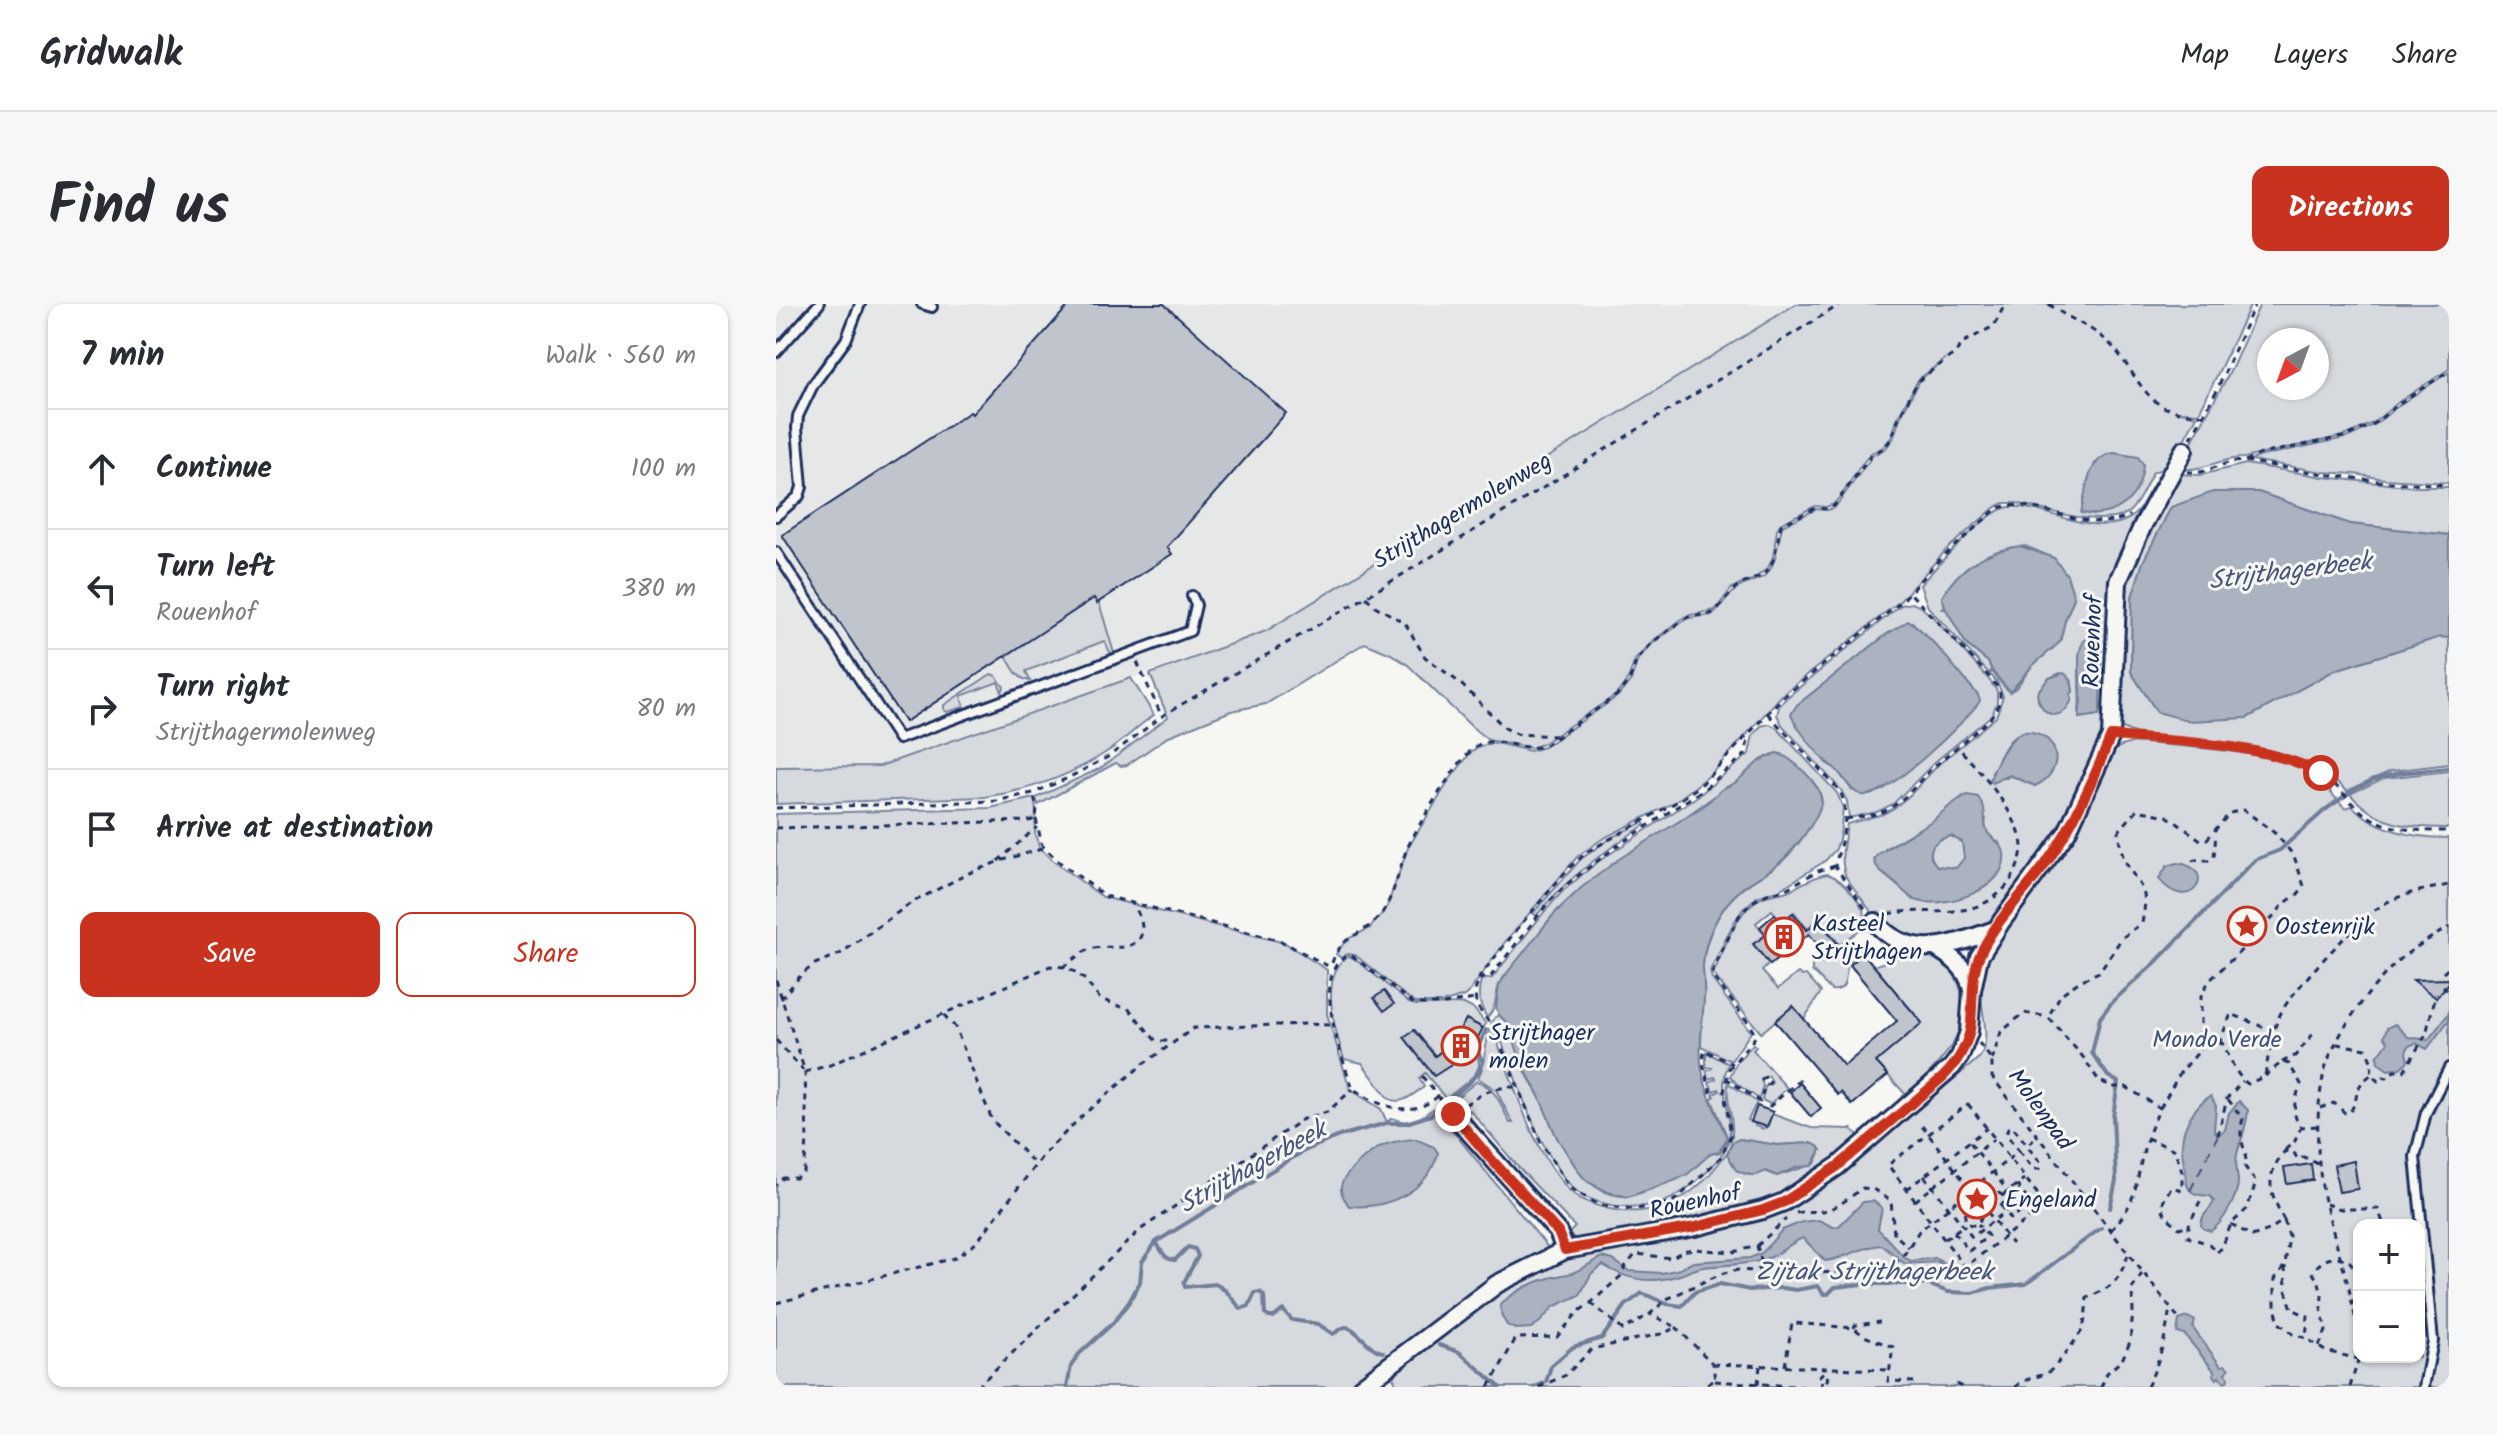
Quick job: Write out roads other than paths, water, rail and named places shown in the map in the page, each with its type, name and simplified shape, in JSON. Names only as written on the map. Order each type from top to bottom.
[{"type":"street","name":"Rouenhof","points":[[1366,1386],[1497,1284],[1565,1250],[1695,1227],[1784,1202],[1838,1166],[1943,1077],[1960,1056],[1969,1032],[1972,990],[1979,957],[1995,930],[2067,832],[2111,736],[2118,581],[2143,525],[2184,450]]},
{"type":"street","points":[[1875,922],[1887,936],[1897,941],[1935,947],[1995,930]]},
{"type":"street","points":[[1935,947],[1961,965],[1969,976],[1972,990]]},
{"type":"street","points":[[1453,1114],[1558,1232],[1565,1250]]},
{"type":"lane","points":[[776,352],[819,304]]},
{"type":"lane","points":[[776,516],[799,496],[802,487],[797,428],[803,402],[846,340],[860,304]]},
{"type":"lane","points":[[922,304],[932,307],[931,304]]},
{"type":"lane","points":[[776,552],[899,739],[1190,631],[1196,605],[1192,596]]},
{"type":"lane","points":[[2424,1387],[2433,1341],[2415,1157],[2426,1113],[2449,1068]]},
{"type":"water","points":[[2114,453],[2138,457],[2143,464],[2137,488],[2115,510],[2081,513],[2093,468],[2105,456]]},
{"type":"water","points":[[2213,492],[2258,492],[2350,524],[2449,535],[2449,638],[2440,637],[2335,670],[2247,718],[2190,721],[2157,712],[2131,672],[2132,597],[2143,562],[2171,507]]},
{"type":"water","points":[[2020,546],[2054,558],[2067,575],[2074,598],[2060,642],[2032,666],[2010,692],[1993,672],[1990,673],[1992,670],[1988,662],[1966,644],[1946,609],[1942,609],[1945,606],[1942,597],[1956,577],[1974,562],[1995,552]]},
{"type":"water","points":[[1908,621],[1934,643],[1980,701],[1943,741],[1906,772],[1889,785],[1863,795],[1854,790],[1815,750],[1791,714],[1797,705]]},
{"type":"water","points":[[2091,634],[2100,644],[2101,651],[2100,712],[2099,715],[2079,718],[2079,654],[2085,639]]},
{"type":"water","points":[[2064,673],[2071,679],[2072,699],[2063,712],[2052,714],[2042,707],[2037,693],[2049,678]]},
{"type":"water","points":[[2023,732],[2035,733],[2051,744],[2055,752],[2052,771],[2035,786],[2010,775],[1992,783],[1990,780],[2002,753]]},
{"type":"water","points":[[1776,753],[1806,773],[1818,790],[1821,804],[1810,827],[1791,851],[1775,867],[1739,891],[1725,906],[1706,945],[1701,1061],[1706,1087],[1727,1138],[1719,1152],[1710,1154],[1688,1174],[1676,1180],[1628,1197],[1608,1192],[1582,1176],[1557,1138],[1521,1062],[1509,1025],[1496,1008],[1499,985],[1554,914],[1581,888],[1619,859],[1705,805],[1758,762]]},
{"type":"water","points":[[1967,795],[1978,797],[1984,808],[1987,831],[2003,850],[2003,867],[1986,887],[1973,894],[1943,902],[1918,901],[1882,872],[1874,860]],"holes":[[[1951,836],[1962,842],[1964,858],[1956,868],[1937,866],[1931,858],[1931,849],[1938,841]]]},
{"type":"water","points":[[2177,863],[2197,873],[2199,881],[2190,892],[2181,894],[2170,890],[2159,879],[2167,866]]},
{"type":"water","points":[[2449,1013],[2449,1020],[2427,1049],[2416,1043],[2409,1046],[2406,1052],[2408,1061],[2400,1068],[2388,1070],[2378,1063],[2377,1057],[2388,1042],[2384,1037],[2387,1028],[2395,1024],[2408,1037],[2428,1040]]},
{"type":"water","points":[[2211,1096],[2216,1106],[2214,1130],[2218,1135],[2225,1130],[2229,1113],[2239,1101],[2248,1110],[2236,1158],[2236,1193],[2225,1215],[2211,1231],[2201,1225],[2214,1201],[2210,1196],[2192,1192],[2188,1187],[2182,1146],[2191,1116]]},
{"type":"water","points":[[1415,1139],[1434,1147],[1438,1153],[1425,1179],[1404,1196],[1391,1201],[1349,1206],[1341,1189],[1351,1170],[1384,1145]]},
{"type":"water","points":[[1739,1139],[1777,1145],[1811,1143],[1821,1150],[1812,1166],[1798,1167],[1777,1176],[1765,1171],[1751,1175],[1736,1170],[1727,1154],[1733,1142]]},
{"type":"water","points":[[1873,1201],[1882,1208],[1878,1229],[1905,1258],[1911,1261],[1935,1258],[1949,1266],[1947,1269],[1938,1262],[1905,1264],[1882,1245],[1825,1261],[1803,1238],[1762,1260],[1701,1268],[1660,1279],[1631,1278],[1603,1265],[1591,1274],[1580,1295],[1553,1307],[1531,1328],[1515,1329],[1507,1325],[1502,1317],[1500,1305],[1523,1288],[1576,1271],[1602,1257],[1613,1260],[1629,1271],[1662,1273],[1693,1262],[1750,1258],[1762,1253],[1782,1230],[1802,1222],[1819,1220],[1833,1227],[1839,1226],[1863,1202]]},
{"type":"water","points":[[2188,1317],[2195,1321],[2193,1328],[2221,1366],[2229,1369],[2225,1373],[2229,1378],[2227,1381],[2217,1379],[2213,1374],[2215,1372],[2184,1334],[2177,1333],[2179,1320]]},
{"type":"waterway","name":"Zijtak Strijthagerbeek","points":[[2110,1208],[2116,1181],[2113,1117],[2118,1082],[2108,1076],[2092,1053],[2100,1018],[2112,1002],[2154,964],[2255,860],[2280,850],[2353,790],[2374,779],[2399,773],[2449,768]]},
{"type":"waterway","name":"Strijthagerbeek","points":[[1067,1387],[1071,1366],[1079,1354],[1113,1323],[1129,1302],[1140,1282],[1142,1262],[1156,1242],[1302,1152],[1339,1136],[1431,1115],[1477,1074],[1483,1063],[1477,1049],[1486,1030]]},
{"type":"waterway","name":"Zijtak Strijthagerbeek","points":[[1535,1387],[1546,1382],[1551,1366],[1573,1347],[1602,1338],[1626,1305],[1642,1293],[1667,1304],[1682,1306],[1695,1292],[1720,1284],[1750,1290],[1796,1290],[1818,1286],[1824,1294],[1835,1287],[1863,1284],[1927,1284],[1948,1292],[1972,1293],[2026,1284],[2101,1228]]},
{"type":"waterway","name":"Zijtak Strijthagerbeek","points":[[1156,1242],[1172,1260],[1188,1247],[1195,1249],[1198,1256],[1184,1282],[1185,1287],[1216,1284],[1241,1309],[1249,1306],[1255,1293],[1260,1292],[1264,1296],[1265,1314],[1269,1317],[1283,1310],[1292,1320],[1318,1324],[1333,1334],[1349,1327],[1383,1352]]},
{"type":"waterway","name":"Zijtak Strijthagerbeek","points":[[1439,1345],[1459,1352],[1500,1387]]},
{"type":"place","name":"Oostenrijk","points":[[2247,926]]},
{"type":"place","name":"Kasteel Strijthagen","points":[[1784,937]]},
{"type":"place","name":"Strijthager molen","points":[[1461,1046]]},
{"type":"place","name":"Engeland","points":[[1977,1199]]},
{"type":"park label","name":"Mondo Verde","points":[[2217,1039]]}]
